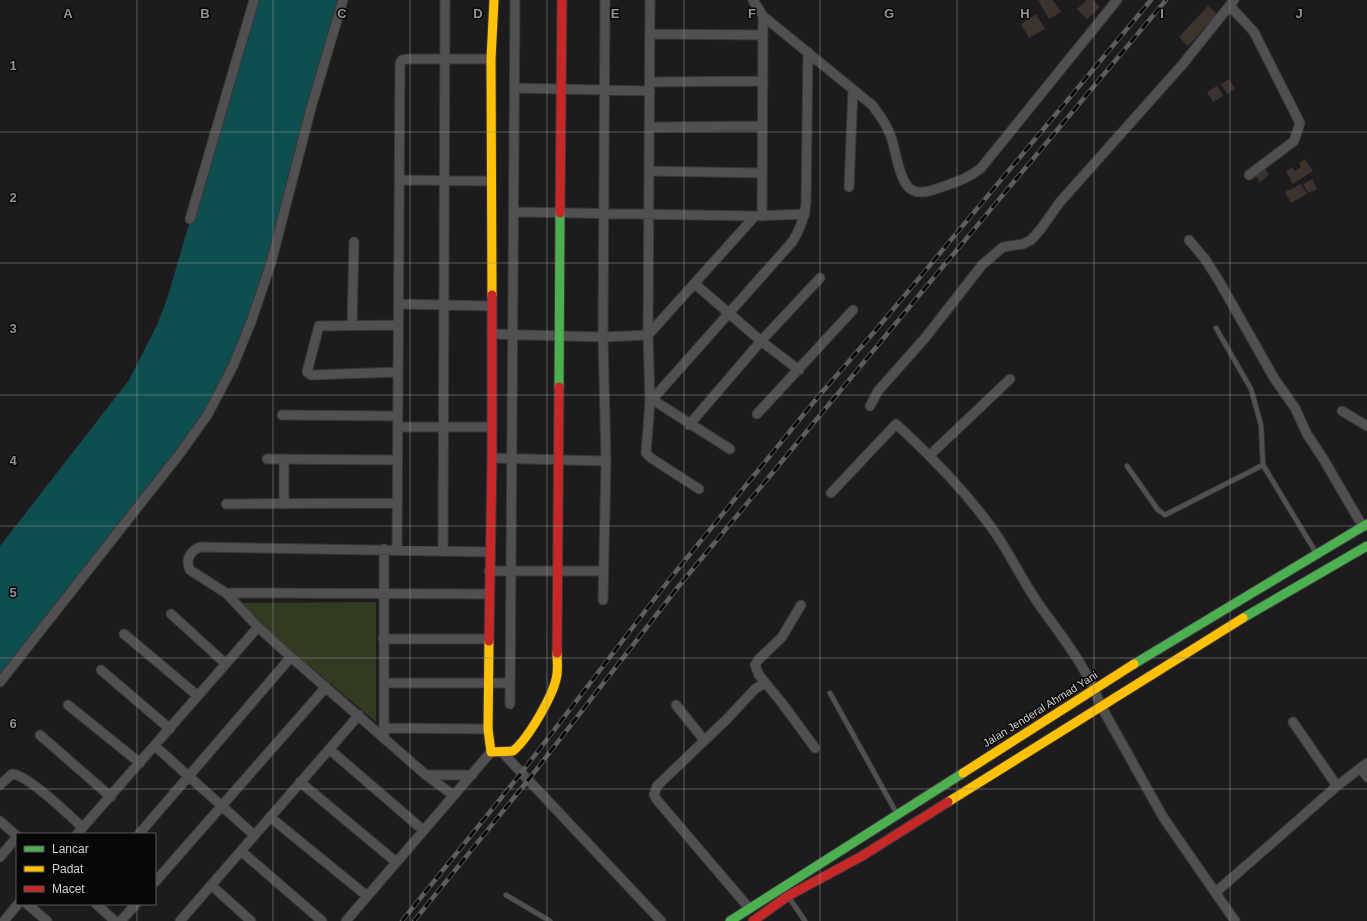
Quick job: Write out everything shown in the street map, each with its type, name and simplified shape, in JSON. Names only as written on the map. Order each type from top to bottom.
[{"type":"main road","points":[[494,0],[491,59],[492,458],[488,639],[488,729],[491,752],[511,752],[520,745],[542,707],[557,675],[562,0]]},
{"type":"main road","name":"Jalan Jenderal Ahmad Yani","points":[[730,921],[1095,689],[1316,553],[1365,525]]},
{"type":"main road","points":[[753,921],[788,896],[862,856],[1218,633],[1367,546]]},
{"type":"street","points":[[190,219],[254,0]]},
{"type":"street","points":[[0,682],[181,452],[208,414],[232,366],[251,322],[271,263],[311,108],[343,0]]},
{"type":"street","points":[[443,550],[445,0]]},
{"type":"street","points":[[510,704],[511,458],[514,335],[515,0]]},
{"type":"street","points":[[603,600],[606,461],[604,337],[606,90],[605,0]]},
{"type":"street","points":[[650,0],[648,335],[651,401],[646,453],[650,458],[699,489]]},
{"type":"street","points":[[753,0],[763,16],[872,105],[882,118],[891,136],[903,178],[907,186],[913,191],[926,192],[974,173],[990,158],[1117,0]]},
{"type":"street","points":[[870,406],[878,391],[925,338],[982,265],[1003,247],[1023,244],[1031,240],[1060,202],[1182,65],[1232,3],[1254,32],[1300,123],[1294,141],[1249,175]]},
{"type":"street","points":[[492,334],[604,337],[648,335],[758,216],[762,173],[763,16]]},
{"type":"street","points":[[650,34],[763,36]]},
{"type":"street","points":[[651,401],[660,389],[793,241],[805,214],[808,52]]},
{"type":"street","points":[[397,549],[400,63],[402,60],[407,59],[491,59]]},
{"type":"street","points":[[514,88],[606,90],[762,81]]},
{"type":"street","points":[[850,187],[853,90]]},
{"type":"street","points":[[650,126],[762,126]]},
{"type":"street","points":[[649,171],[762,173]]},
{"type":"street","points":[[400,180],[491,180]]},
{"type":"street","points":[[514,212],[758,216],[805,214]]},
{"type":"street","points":[[1189,240],[1205,259],[1219,280],[1274,378],[1295,408],[1307,434],[1365,525]]},
{"type":"street","points":[[352,324],[354,242]]},
{"type":"street","points":[[690,425],[761,341],[820,278]]},
{"type":"street","points":[[695,284],[761,341],[798,370]]},
{"type":"street","points":[[399,304],[491,306]]},
{"type":"street","points":[[757,414],[854,310]]},
{"type":"street","points":[[398,325],[322,325],[317,328],[307,372],[308,374],[398,372]]},
{"type":"street","points":[[930,455],[1010,379]]},
{"type":"street","points":[[651,401],[730,449]]},
{"type":"street","points":[[1342,411],[1367,426]]},
{"type":"street","points":[[282,415],[398,416]]},
{"type":"street","points":[[831,492],[896,424],[930,455],[994,531],[1033,596],[1078,658],[1095,689],[1101,706],[1163,817],[1216,892],[1234,921]]},
{"type":"street","points":[[398,427],[492,427]]},
{"type":"street","points":[[492,458],[606,461]]},
{"type":"street","points":[[267,459],[397,460]]},
{"type":"street","points":[[284,460],[284,504]]},
{"type":"street","points":[[226,504],[397,503]]},
{"type":"street","points":[[453,795],[426,774],[384,732],[359,716],[258,628],[226,593],[190,570],[187,562],[191,552],[200,547],[397,549],[490,552]]},
{"type":"street","points":[[384,549],[384,732]]},
{"type":"street","points":[[489,571],[604,571]]},
{"type":"street","points":[[226,593],[489,594]]},
{"type":"street","points":[[801,605],[782,637],[756,662],[756,671],[815,748]]},
{"type":"street","points":[[171,614],[226,664]]},
{"type":"street","points":[[0,785],[12,774],[20,776],[51,800],[80,831],[258,628]]},
{"type":"street","points":[[124,634],[198,696]]},
{"type":"street","points":[[383,639],[488,639]]},
{"type":"street","points":[[140,833],[291,657]]},
{"type":"street","points":[[101,670],[170,729]]},
{"type":"street","points":[[384,683],[510,683]]},
{"type":"street","points":[[749,908],[669,815],[654,795],[657,786],[755,689],[765,683]]},
{"type":"street","points":[[156,881],[326,686]]},
{"type":"street","points":[[68,705],[140,763]]},
{"type":"street","points":[[676,706],[704,740]]},
{"type":"street","points":[[182,920],[254,835],[359,716]]},
{"type":"street","points":[[1293,722],[1337,786]]},
{"type":"street","points":[[384,732],[488,729]]},
{"type":"street","points":[[40,735],[111,797]]},
{"type":"street","points":[[155,746],[254,835]]},
{"type":"street","points":[[329,749],[423,830]]},
{"type":"street","points":[[346,921],[491,752]]},
{"type":"street","points":[[502,752],[661,921]]},
{"type":"street","points":[[1216,892],[1337,786],[1364,765],[1367,777]]},
{"type":"street","points":[[426,774],[472,775]]},
{"type":"street","points":[[300,782],[396,862]]},
{"type":"street","points":[[270,817],[367,896]]},
{"type":"street","points":[[0,821],[16,835]]},
{"type":"street","points":[[0,857],[16,837]]},
{"type":"street","points":[[241,850],[322,921]]},
{"type":"street","points":[[211,885],[251,921]]},
{"type":"street","points":[[4,921],[17,905]]},
{"type":"street","points":[[28,905],[47,921]]},
{"type":"street","points":[[97,905],[115,921]]},
{"type":"street","points":[[121,921],[135,905]]},
{"type":"lane","points":[[1216,328],[1251,389],[1261,426],[1263,465],[1316,553]]},
{"type":"lane","points":[[1127,466],[1158,510],[1165,515],[1263,465]]},
{"type":"lane","points":[[830,693],[898,815]]},
{"type":"lane","points":[[506,895],[550,921]]},
{"type":"lane","points":[[788,896],[805,921]]},
{"type":"green space","points":[[376,602],[376,722],[235,603]]},
{"type":"water","points":[[255,0],[344,0],[251,322],[208,414],[0,682],[0,546],[129,380],[157,325],[167,299]]},
{"type":"building","points":[[1038,0],[1053,0],[1061,12],[1049,19]]},
{"type":"building","points":[[1087,0],[1093,0],[1100,7],[1087,19],[1077,9]]},
{"type":"building","points":[[1208,6],[1217,14],[1188,46],[1179,37]]},
{"type":"building","points":[[1036,14],[1045,29],[1029,38],[1021,24]]},
{"type":"building","points":[[1229,79],[1235,89],[1227,94],[1221,84]]},
{"type":"building","points":[[1217,86],[1223,96],[1213,102],[1207,92]]},
{"type":"building","points":[[1305,159],[1313,171],[1293,184],[1286,172],[1292,167],[1295,171],[1301,167],[1299,163]]},
{"type":"building","points":[[1265,168],[1269,175],[1260,182],[1255,175]]},
{"type":"building","points":[[1312,179],[1317,189],[1308,193],[1303,184]]},
{"type":"building","points":[[1301,184],[1307,194],[1291,203],[1285,192]]},
{"type":"railway","points":[[402,921],[522,772],[669,580],[817,398],[875,331],[1151,0]]},
{"type":"railway","points":[[414,921],[529,779],[678,587],[1166,0]]},
{"type":"traffic: fast","points":[[559,387],[560,213]]},
{"type":"traffic: fast","points":[[1134,664],[1367,524]]},
{"type":"traffic: fast","points":[[1243,618],[1367,546]]},
{"type":"traffic: fast","points":[[730,921],[963,773]]},
{"type":"traffic: slow","points":[[492,295],[491,59],[494,0]]},
{"type":"traffic: slow","points":[[948,802],[1243,618]]},
{"type":"traffic: slow","points":[[489,641],[488,729],[491,752],[513,751],[526,737],[546,704],[555,682],[557,671],[557,653]]},
{"type":"traffic: slow","points":[[963,773],[1134,664]]},
{"type":"traffic: jam","points":[[560,213],[562,0]]},
{"type":"traffic: jam","points":[[489,641],[492,458],[492,295]]},
{"type":"traffic: jam","points":[[557,653],[559,387]]},
{"type":"traffic: jam","points":[[753,921],[788,896],[862,856],[948,802]]}]
